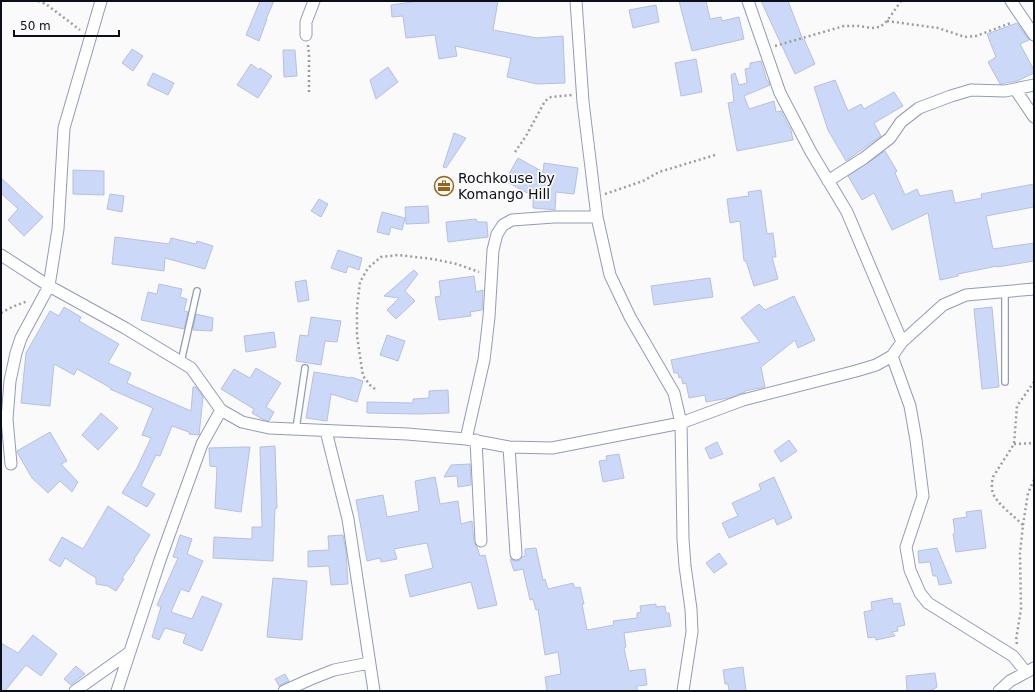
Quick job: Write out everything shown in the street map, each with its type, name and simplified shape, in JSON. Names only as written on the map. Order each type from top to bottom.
[{"type":"street","points":[[11,464],[7,419],[8,397],[16,353],[21,338],[47,290],[58,229],[64,128],[101,1]]},
{"type":"street","points":[[306,35],[306,22],[314,1]]},
{"type":"street","points":[[576,1],[582,94],[597,217],[610,275],[630,317],[674,392],[681,423],[683,539],[691,609],[692,632],[683,691]]},
{"type":"street","points":[[748,1],[780,93],[811,152],[847,212],[902,342]]},
{"type":"street","points":[[1010,1],[1033,32]]},
{"type":"street","points":[[828,181],[864,158],[890,138],[901,122],[919,108],[971,90],[1005,91],[1034,85]]},
{"type":"street","points":[[1015,89],[1034,117]]},
{"type":"street","points":[[481,541],[471,440],[484,360],[489,317],[493,250],[497,234],[503,225],[512,220],[554,217],[597,217]]},
{"type":"street","points":[[1,255],[47,290],[125,328],[191,368],[221,410],[242,422],[269,428],[407,434],[471,440],[509,446],[552,448],[681,423],[743,400],[876,365],[892,356],[902,342],[943,305],[966,295],[1034,289]]},
{"type":"street","points":[[892,356],[910,406],[923,496],[911,527],[906,547],[910,570],[920,593],[928,603],[1013,656],[1030,670],[1010,681],[999,691]]},
{"type":"street","points":[[117,691],[160,560],[202,444],[221,410]]},
{"type":"street","points":[[326,431],[348,518],[374,691]]},
{"type":"street","points":[[509,446],[516,554]]},
{"type":"street","points":[[76,691],[130,652]]},
{"type":"street","points":[[284,691],[334,670],[369,663]]},
{"type":"street","points":[[108,691],[123,672]]},
{"type":"lane","points":[[1004,382],[1005,291]]},
{"type":"lane","points":[[181,362],[197,292]]},
{"type":"lane","points":[[296,430],[305,368]]},
{"type":"path","points":[[38,1],[46,4],[90,38]]},
{"type":"path","points":[[764,49],[844,26],[871,28],[880,26],[887,21],[901,1]]},
{"type":"path","points":[[887,21],[938,28],[969,38],[1022,18]]},
{"type":"path","points":[[306,35],[309,55],[309,92]]},
{"type":"path","points":[[515,152],[526,136],[545,101],[551,96],[582,94]]},
{"type":"path","points":[[595,197],[643,181],[659,172],[715,155]]},
{"type":"path","points":[[375,388],[370,385],[363,376],[357,336],[357,307],[360,282],[368,268],[381,257],[398,255],[433,258],[478,270],[491,281]]},
{"type":"path","points":[[1,313],[47,290]]},
{"type":"path","points":[[1023,525],[1001,504],[993,493],[991,483],[993,477],[1014,444],[1017,406],[1034,382]]},
{"type":"path","points":[[1014,444],[1034,443]]},
{"type":"path","points":[[1017,648],[1016,640],[1021,609],[1020,552],[1028,493],[1034,480]]},
{"type":"building","points":[[260,1],[274,1],[259,41],[246,35]]},
{"type":"building","points":[[419,1],[498,1],[493,30],[537,38],[563,36],[565,83],[537,84],[507,77],[511,58],[455,46],[457,56],[439,59],[435,35],[406,38],[403,16],[392,17],[391,5]]},
{"type":"building","points":[[679,1],[706,1],[710,19],[721,17],[722,21],[739,17],[744,39],[692,51]]},
{"type":"building","points":[[761,1],[788,1],[803,40],[804,39],[815,64],[795,74]]},
{"type":"building","points":[[656,5],[659,22],[633,28],[629,10]]},
{"type":"building","points":[[1017,23],[1029,40],[1020,44],[1034,70],[1034,73],[1017,81],[1000,84],[988,62],[996,57],[987,34]]},
{"type":"building","points":[[132,49],[143,56],[133,71],[122,63]]},
{"type":"building","points":[[283,50],[295,50],[297,76],[284,77]]},
{"type":"building","points":[[696,59],[702,92],[681,96],[675,63]]},
{"type":"building","points":[[761,61],[767,81],[770,85],[744,96],[749,109],[774,101],[776,112],[781,111],[791,130],[793,140],[737,151],[728,103],[734,102],[731,75],[735,73],[739,85],[747,83],[745,69],[750,68],[750,63]]},
{"type":"building","points":[[251,64],[259,70],[260,68],[272,76],[258,98],[237,85]]},
{"type":"building","points":[[388,67],[398,82],[376,99],[370,80]]},
{"type":"building","points":[[153,73],[174,83],[168,95],[147,85]]},
{"type":"building","points":[[835,80],[848,111],[861,104],[864,109],[894,92],[903,106],[874,123],[881,136],[846,161],[828,130],[814,87]]},
{"type":"building","points":[[454,133],[466,138],[446,168],[443,167]]},
{"type":"building","points":[[885,151],[897,171],[895,173],[905,195],[917,189],[920,196],[952,190],[955,203],[982,198],[981,194],[1034,184],[1034,207],[986,216],[993,249],[1034,243],[1034,261],[997,266],[958,274],[958,276],[940,280],[928,213],[892,230],[874,193],[862,200],[848,176]]},
{"type":"building","points":[[518,158],[543,172],[544,163],[578,168],[574,194],[556,192],[555,210],[533,208],[533,196],[505,181]]},
{"type":"building","points":[[73,170],[104,171],[104,195],[73,194]]},
{"type":"building","points":[[1,178],[43,217],[24,236],[8,220],[18,209],[1,193]]},
{"type":"building","points":[[761,190],[767,234],[773,233],[776,257],[772,257],[778,279],[754,286],[746,261],[744,261],[740,221],[730,223],[727,199],[749,196],[748,192]]},
{"type":"building","points":[[110,194],[124,196],[122,212],[107,209]]},
{"type":"building","points":[[319,199],[328,204],[321,217],[311,211]]},
{"type":"building","points":[[428,206],[429,223],[406,224],[405,207]]},
{"type":"building","points":[[382,212],[405,218],[402,230],[391,227],[389,235],[377,232]]},
{"type":"building","points":[[476,219],[477,222],[487,222],[488,237],[448,242],[446,222]]},
{"type":"building","points":[[115,237],[169,244],[171,238],[196,244],[197,241],[213,246],[205,269],[165,258],[164,271],[112,264]]},
{"type":"building","points":[[338,250],[362,258],[359,270],[348,266],[346,273],[331,268]]},
{"type":"building","points":[[414,270],[418,274],[405,291],[415,301],[396,319],[387,310],[399,298],[384,296]]},
{"type":"building","points":[[474,276],[476,292],[483,290],[482,310],[470,312],[471,316],[439,320],[435,297],[441,296],[439,281]]},
{"type":"building","points":[[710,278],[713,297],[654,305],[651,286]]},
{"type":"building","points":[[306,280],[309,300],[298,302],[295,282]]},
{"type":"building","points":[[159,284],[182,289],[180,297],[187,299],[184,311],[188,312],[184,329],[141,320],[148,292],[157,294]]},
{"type":"building","points":[[794,296],[815,340],[798,348],[795,340],[761,367],[765,387],[745,391],[729,398],[706,402],[705,395],[689,398],[686,383],[683,384],[678,373],[674,373],[671,360],[760,342],[741,318],[759,304],[765,310]]},
{"type":"building","points":[[64,307],[81,317],[79,321],[119,344],[108,363],[131,373],[127,383],[191,411],[193,387],[196,387],[203,397],[199,435],[189,434],[189,432],[172,426],[160,456],[156,455],[141,486],[155,494],[147,507],[122,493],[137,468],[151,438],[142,435],[153,408],[110,389],[111,388],[77,369],[74,375],[54,364],[50,406],[21,403],[26,353],[50,311],[59,316]]},
{"type":"building","points":[[992,307],[999,387],[982,389],[974,309]]},
{"type":"building","points":[[196,314],[213,318],[212,331],[193,330]]},
{"type":"building","points":[[311,317],[341,321],[337,342],[325,341],[321,365],[296,361],[300,335],[308,336]]},
{"type":"building","points":[[274,332],[276,347],[246,352],[244,336]]},
{"type":"building","points":[[387,335],[405,341],[398,361],[380,355]]},
{"type":"building","points":[[256,368],[281,383],[266,407],[274,412],[269,421],[252,413],[254,409],[221,389],[234,369],[250,378]]},
{"type":"building","points":[[314,372],[351,377],[363,381],[357,402],[331,394],[327,421],[306,418]]},
{"type":"building","points":[[448,390],[449,413],[367,413],[367,402],[413,403],[413,399],[429,398],[429,391]]},
{"type":"building","points":[[101,413],[118,428],[98,450],[82,435]]},
{"type":"building","points":[[50,432],[67,461],[61,464],[78,482],[72,492],[60,481],[48,493],[32,478],[17,452]]},
{"type":"building","points":[[789,440],[797,451],[781,462],[774,451]]},
{"type":"building","points":[[717,442],[723,454],[710,459],[705,448]]},
{"type":"building","points":[[275,446],[277,508],[275,508],[273,561],[213,558],[214,537],[252,539],[252,527],[262,527],[260,447]]},
{"type":"building","points":[[250,447],[241,512],[215,508],[217,467],[210,466],[209,448]]},
{"type":"building","points":[[619,454],[624,478],[603,482],[599,461],[607,460],[606,456]]},
{"type":"building","points":[[470,464],[471,485],[458,487],[457,476],[444,477],[451,465]]},
{"type":"building","points":[[435,477],[440,504],[458,501],[461,524],[472,521],[474,542],[480,556],[485,555],[497,605],[478,609],[471,582],[410,597],[405,575],[433,568],[427,543],[394,549],[397,559],[381,562],[380,558],[367,561],[356,500],[383,495],[387,517],[419,511],[415,481]]},
{"type":"building","points":[[774,477],[792,518],[777,525],[774,518],[729,538],[722,523],[738,516],[732,503],[761,490],[759,484]]},
{"type":"building","points":[[108,506],[150,535],[122,578],[124,579],[116,591],[108,586],[96,584],[96,578],[65,558],[60,567],[49,560],[62,537],[83,549]]},
{"type":"building","points":[[981,510],[986,548],[956,552],[953,534],[955,533],[953,519],[967,517],[966,512]]},
{"type":"building","points":[[180,535],[192,539],[187,554],[203,561],[189,592],[181,589],[171,612],[192,619],[202,596],[222,604],[202,651],[183,643],[186,634],[165,628],[159,640],[152,637],[161,607],[157,605],[178,558],[173,557]]},
{"type":"building","points":[[343,535],[346,552],[348,584],[331,585],[329,566],[308,567],[308,551],[329,550],[328,536]]},
{"type":"building","points":[[536,548],[543,580],[545,579],[548,589],[573,583],[575,588],[580,587],[584,604],[582,604],[587,630],[614,625],[613,621],[637,618],[637,613],[641,612],[640,606],[656,604],[656,607],[665,606],[666,613],[669,613],[671,626],[624,633],[626,647],[624,648],[629,671],[645,669],[647,685],[637,686],[637,691],[547,691],[545,677],[561,674],[558,652],[545,655],[538,609],[536,610],[533,599],[530,600],[523,569],[514,571],[510,559],[516,561],[520,560],[525,556],[525,549]]},
{"type":"building","points":[[937,548],[952,583],[939,585],[937,576],[933,576],[930,562],[919,563],[918,551]]},
{"type":"building","points":[[719,553],[727,564],[714,573],[706,563]]},
{"type":"building","points":[[273,578],[307,581],[302,640],[267,637]]},
{"type":"building","points":[[892,598],[893,604],[900,603],[905,625],[897,627],[898,631],[892,632],[895,636],[876,640],[875,637],[868,638],[864,612],[872,610],[871,602]]},
{"type":"building","points":[[33,635],[57,654],[41,676],[26,665],[5,691],[1,691],[1,643],[18,653]]},
{"type":"building","points":[[76,666],[85,674],[71,685],[64,679]]},
{"type":"building","points":[[743,667],[746,691],[729,691],[728,684],[725,684],[723,670]]},
{"type":"building","points":[[935,673],[937,687],[931,691],[907,691],[906,676]]},
{"type":"building","points":[[285,674],[289,681],[279,686],[275,679]]},
{"type":"place","name":"Rochkouse by Komango Hill","points":[[444,186]]}]
